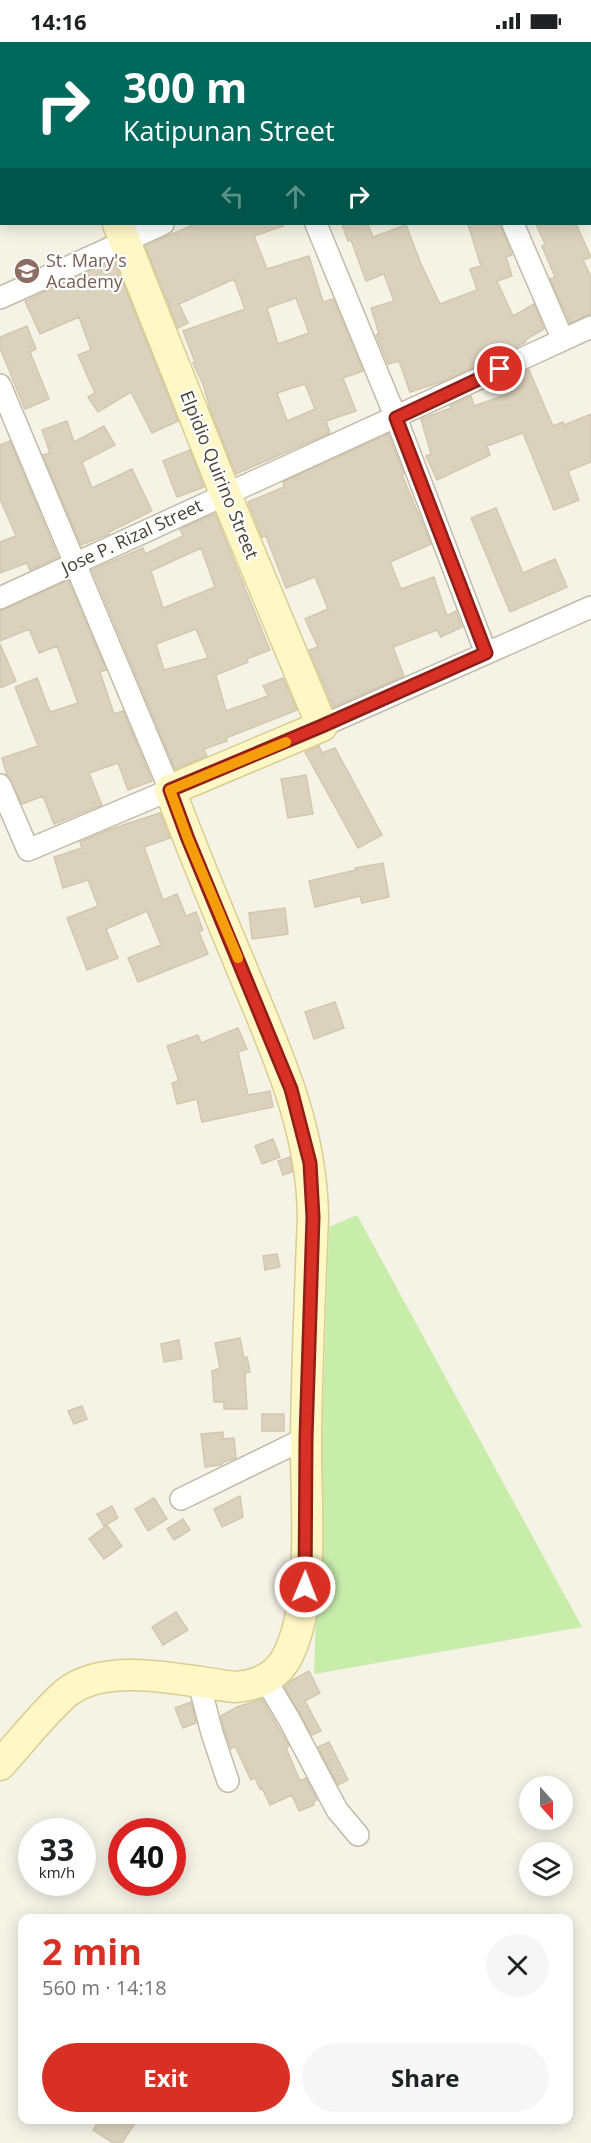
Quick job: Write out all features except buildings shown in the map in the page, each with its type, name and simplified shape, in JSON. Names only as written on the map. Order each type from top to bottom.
[{"type":"street","points":[[0,298],[121,232],[159,225]]},
{"type":"street","points":[[316,225],[396,418],[486,653]]},
{"type":"street","points":[[513,225],[563,340]]},
{"type":"street","name":"Elpidio Quirino Street","points":[[121,232],[225,493],[322,726]]},
{"type":"street","name":"Jose P. Rizal Street","points":[[0,598],[591,327]]},
{"type":"street","points":[[0,385],[170,790],[291,1089],[310,1163],[313,1217],[306,1438],[306,1575],[298,1628],[289,1655],[279,1669],[265,1679],[245,1686],[117,1675],[90,1680],[66,1694],[0,1765]]},
{"type":"street","points":[[0,785],[28,850],[322,726],[591,607]]},
{"type":"street","points":[[181,1499],[306,1438]]},
{"type":"street","points":[[265,1679],[337,1810],[358,1834]]},
{"type":"street","points":[[199,1683],[228,1781]]},
{"type":"green space","points":[[357,1215],[582,1627],[314,1674],[329,1227]]},
{"type":"slow traffic","points":[[238,958],[170,790],[286,742]]},
{"type":"place","name":"St. Mary's Academy","points":[[27,271]]},
{"type":"route","points":[[305,1587],[306,1438],[313,1217],[310,1163],[291,1089],[170,790],[486,653],[396,418],[500,369]]}]
